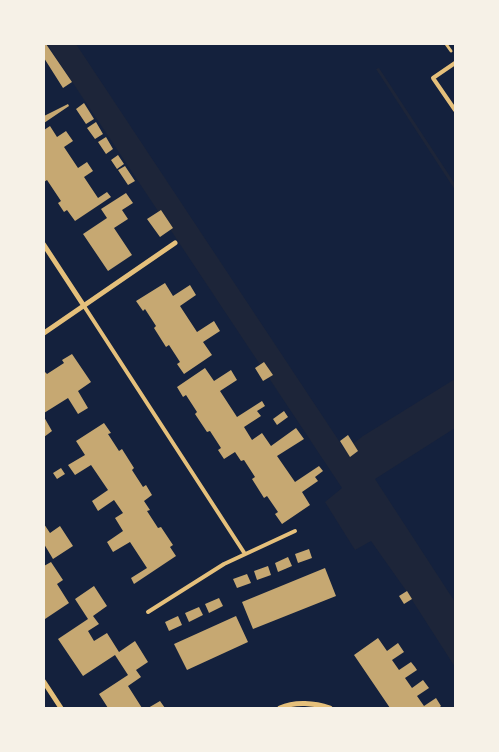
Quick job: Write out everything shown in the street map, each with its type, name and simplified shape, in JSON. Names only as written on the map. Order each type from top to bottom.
[{"type":"street","points":[[44,334],[175,243]]},
{"type":"street","points":[[44,245],[84,306]]},
{"type":"street","points":[[44,682],[61,708]]},
{"type":"street","points":[[280,708],[316,703],[330,708]]},
{"type":"lane","points":[[455,63],[433,78],[455,110]]},
{"type":"lane","points":[[84,306],[245,554]]},
{"type":"lane","points":[[148,612],[224,564],[295,531]]},
{"type":"shaded area","points":[[47,44],[76,44],[345,450],[363,436],[455,379],[455,428],[375,479],[455,602],[455,667],[405,589],[371,541],[355,550],[325,502],[342,488]]},
{"type":"shaded area","points":[[379,68],[455,184],[455,190],[376,69]]},
{"type":"building","points":[[44,44],[46,44],[72,82],[63,88],[44,58]]},
{"type":"building","points":[[84,103],[94,119],[86,124],[76,109]]},
{"type":"building","points":[[68,104],[69,106],[44,123],[44,116]]},
{"type":"building","points":[[96,122],[103,134],[95,139],[87,128]]},
{"type":"building","points":[[50,126],[57,137],[66,131],[73,141],[64,147],[78,168],[87,162],[93,171],[84,177],[98,198],[107,192],[111,197],[75,221],[67,210],[64,212],[58,203],[61,201],[47,180],[44,182],[44,130]]},
{"type":"building","points":[[106,137],[113,149],[106,154],[98,142]]},
{"type":"building","points":[[118,155],[124,164],[117,169],[111,160]]},
{"type":"building","points":[[125,166],[135,181],[128,185],[118,170]]},
{"type":"building","points":[[126,193],[133,203],[122,210],[128,219],[114,228],[132,255],[108,271],[83,234],[107,218],[101,209]]},
{"type":"building","points":[[161,210],[173,228],[160,237],[147,219]]},
{"type":"building","points":[[165,283],[173,296],[190,285],[196,295],[180,306],[197,332],[214,321],[220,331],[203,342],[212,355],[184,374],[177,364],[180,362],[169,345],[166,347],[145,309],[143,311],[136,301]]},
{"type":"building","points":[[72,354],[91,382],[78,391],[88,408],[78,414],[68,398],[44,413],[44,373],[47,374],[64,363],[62,360]]},
{"type":"building","points":[[264,362],[273,375],[263,381],[255,368]]},
{"type":"building","points":[[205,368],[214,381],[231,370],[237,380],[220,391],[237,417],[262,401],[265,406],[257,411],[261,416],[244,427],[252,440],[262,433],[271,446],[296,428],[304,439],[277,456],[295,482],[319,466],[323,471],[315,477],[318,481],[302,492],[310,505],[282,524],[275,514],[278,512],[267,496],[264,498],[252,479],[255,477],[244,460],[241,461],[235,452],[224,459],[218,450],[221,448],[210,431],[207,432],[195,414],[197,412],[186,395],[183,397],[177,387]]},
{"type":"building","points":[[284,411],[288,417],[277,425],[273,419]]},
{"type":"building","points":[[44,417],[52,431],[44,437]]},
{"type":"building","points":[[104,423],[111,433],[108,434],[119,451],[122,449],[143,487],[146,485],[152,495],[144,501],[150,510],[147,511],[158,528],[161,527],[173,545],[170,547],[176,556],[134,584],[131,578],[147,568],[130,542],[113,552],[107,542],[123,531],[115,518],[123,513],[114,500],[98,511],[92,501],[108,490],[91,465],[75,475],[68,465],[85,455],[76,441]]},
{"type":"building","points":[[348,435],[358,451],[350,457],[340,441]]},
{"type":"building","points":[[61,468],[65,474],[57,479],[53,473]]},
{"type":"building","points":[[44,524],[50,533],[60,526],[73,546],[53,559],[44,544]]},
{"type":"building","points":[[309,549],[312,558],[298,563],[295,554]]},
{"type":"building","points":[[288,557],[292,566],[278,572],[275,563]]},
{"type":"building","points":[[51,562],[63,580],[57,584],[69,603],[45,619],[44,566]]},
{"type":"building","points":[[268,566],[271,575],[257,580],[254,571]]},
{"type":"building","points":[[325,568],[336,596],[253,629],[242,602]]},
{"type":"building","points":[[247,574],[251,583],[237,588],[233,579]]},
{"type":"building","points":[[94,586],[107,606],[93,616],[99,624],[88,631],[94,641],[107,633],[119,652],[135,641],[148,662],[136,670],[141,677],[128,686],[142,708],[108,708],[99,694],[128,675],[115,655],[83,676],[58,639],[88,619],[75,599]]},
{"type":"building","points":[[407,591],[412,599],[404,604],[399,596]]},
{"type":"building","points":[[219,598],[223,606],[209,613],[205,604]]},
{"type":"building","points":[[199,607],[203,615],[189,622],[185,613]]},
{"type":"building","points":[[178,616],[182,625],[169,631],[165,622]]},
{"type":"building","points":[[236,616],[248,642],[187,670],[174,644]]},
{"type":"building","points":[[378,638],[387,651],[398,643],[404,652],[392,660],[399,670],[411,662],[417,670],[405,678],[412,688],[423,680],[429,688],[417,696],[424,706],[436,698],[441,706],[439,708],[390,708],[354,655]]},
{"type":"building","points":[[160,701],[165,708],[148,708]]}]
